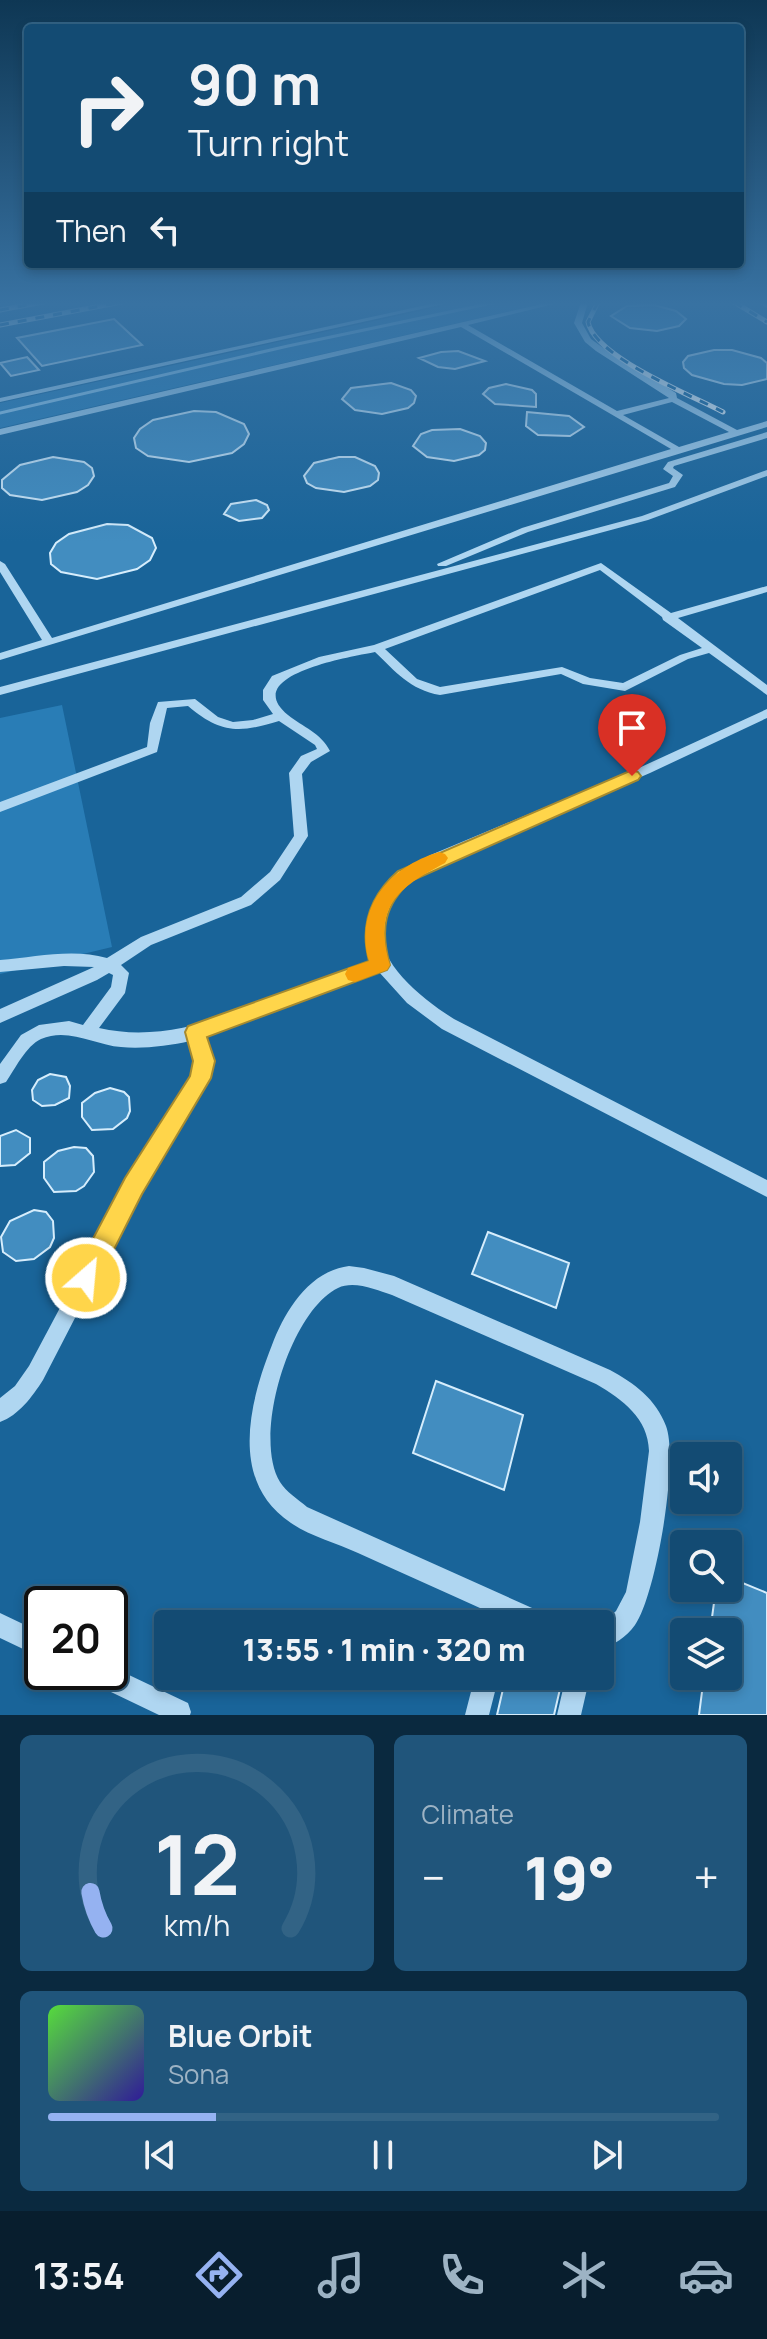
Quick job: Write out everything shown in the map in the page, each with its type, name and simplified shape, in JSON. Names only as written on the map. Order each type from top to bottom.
[{"type":"street","points":[[0,400],[82,382]]},
{"type":"street","points":[[0,432],[216,382]]},
{"type":"street","points":[[561,382],[678,450]]},
{"type":"street","points":[[654,382],[673,395],[673,399]]},
{"type":"street","points":[[616,414],[673,399],[736,433]]},
{"type":"street","points":[[0,657],[767,424]]},
{"type":"street","points":[[440,571],[441,564],[480,546],[672,485],[678,475],[668,469],[671,464],[767,435]]},
{"type":"street","points":[[0,691],[645,518],[767,473]]},
{"type":"street","points":[[0,564],[49,642]]},
{"type":"street","points":[[0,1016],[112,964],[146,941],[246,901],[275,876],[301,836],[295,773],[306,759],[324,751],[320,743],[281,716],[269,700],[269,690],[276,679],[323,659],[377,648],[601,566],[767,691]]},
{"type":"street","points":[[667,618],[767,589]]},
{"type":"street","points":[[377,648],[411,682],[425,691],[562,670],[587,681],[625,687],[684,657],[709,649]]},
{"type":"street","points":[[0,807],[153,749],[162,705],[191,702],[213,723],[233,726],[246,726],[281,716]]},
{"type":"street","points":[[767,713],[405,876],[391,888],[379,906],[374,925],[380,965],[415,1003],[448,1024],[767,1189]]},
{"type":"street","points":[[0,966],[75,961],[112,964],[121,973],[119,989],[87,1032]]},
{"type":"street","points":[[0,1077],[27,1040],[39,1032],[54,1028],[121,1040],[148,1040],[195,1032],[380,965]]},
{"type":"street","points":[[0,1412],[22,1393],[36,1373],[134,1186],[200,1078],[204,1061],[195,1032]]},
{"type":"street","points":[[490,1610],[299,1515],[271,1489],[261,1454],[261,1417],[269,1377],[291,1326],[312,1294],[336,1278],[361,1276],[394,1286],[603,1377],[627,1390],[647,1412],[659,1438],[659,1468],[636,1600],[624,1621],[614,1630]]},
{"type":"street","points":[[0,1625],[24,1637]]},
{"type":"street","points":[[128,1687],[179,1712]]},
{"type":"street","points":[[477,1715],[483,1690]]},
{"type":"street","points":[[569,1715],[575,1690]]},
{"type":"shaded area","points":[[96,382],[200,382],[0,428],[0,403]]},
{"type":"shaded area","points":[[62,705],[112,947],[0,974],[0,718]]},
{"type":"building","points":[[717,382],[754,382],[742,385]]},
{"type":"building","points":[[391,383],[411,390],[416,396],[414,403],[408,408],[382,414],[355,410],[342,399],[351,388]]},
{"type":"building","points":[[506,384],[532,390],[536,394],[536,407],[495,404],[483,394],[489,388]]},
{"type":"building","points":[[194,411],[216,412],[244,424],[249,434],[244,444],[232,453],[189,462],[148,456],[136,448],[134,438],[140,429],[153,420]]},
{"type":"building","points":[[527,412],[569,416],[584,427],[570,436],[538,435],[526,426]]},
{"type":"building","points":[[460,429],[480,436],[486,443],[485,450],[479,455],[454,461],[427,457],[413,446],[421,434],[432,430]]},
{"type":"building","points":[[53,457],[84,462],[92,468],[94,476],[88,485],[77,492],[42,500],[10,495],[2,488],[2,480],[20,465]]},
{"type":"building","points":[[355,457],[375,466],[379,473],[378,480],[370,486],[344,492],[316,488],[307,483],[304,476],[314,463]]},
{"type":"building","points":[[256,500],[267,505],[269,510],[262,518],[239,521],[224,514],[231,504]]},
{"type":"building","points":[[107,524],[128,525],[152,538],[156,548],[150,560],[137,569],[97,579],[61,572],[51,564],[50,553],[56,543],[69,534]]},
{"type":"building","points":[[50,1074],[66,1077],[70,1086],[69,1098],[55,1105],[42,1106],[33,1100],[32,1090],[38,1080]]},
{"type":"building","points":[[110,1088],[129,1097],[127,1118],[113,1129],[92,1130],[82,1117],[82,1103],[95,1093]]},
{"type":"building","points":[[16,1130],[30,1138],[30,1153],[15,1165],[0,1166],[0,1136]]},
{"type":"building","points":[[86,1148],[93,1156],[94,1172],[76,1191],[54,1192],[44,1178],[44,1162],[58,1151]]},
{"type":"building","points":[[34,1210],[46,1212],[53,1221],[54,1238],[50,1247],[34,1259],[16,1261],[3,1252],[1,1237],[10,1221]]},
{"type":"building","points":[[488,1232],[569,1263],[556,1308],[472,1274]]},
{"type":"building","points":[[436,1381],[523,1415],[504,1490],[413,1453]]},
{"type":"building","points":[[742,1583],[767,1593],[767,1715],[699,1715],[702,1690],[742,1690],[742,1618],[712,1618],[714,1602],[742,1602]]},
{"type":"building","points":[[503,1690],[560,1690],[554,1715],[497,1715]]},
{"type":"waterway","points":[[0,413],[133,382]]},
{"type":"railway","points":[[662,382],[723,412]]},
{"type":"slow traffic","points":[[355,974],[380,965],[374,925],[379,906],[391,888],[405,876],[439,858]]},
{"type":"route","points":[[86,1278],[134,1186],[200,1078],[204,1061],[195,1032],[217,1027],[380,965],[374,925],[379,906],[391,888],[405,876],[423,865],[632,776]]}]
